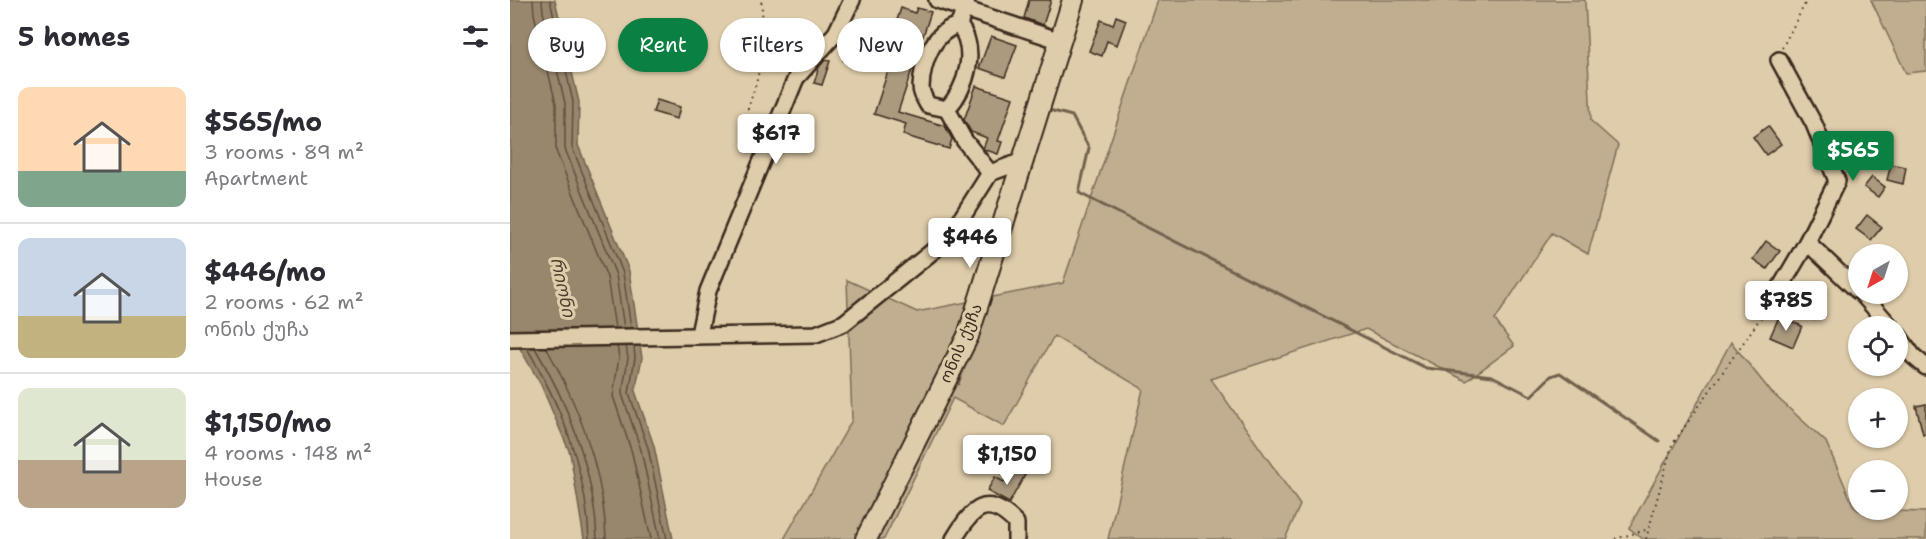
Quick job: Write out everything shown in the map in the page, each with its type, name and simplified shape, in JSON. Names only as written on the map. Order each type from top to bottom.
[{"type":"main road","name":"ონის ქუჩა","points":[[866,539],[968,336],[1025,160],[1073,0]]},
{"type":"street","points":[[699,334],[708,291],[764,150],[796,78],[836,33],[852,0]]},
{"type":"street","points":[[937,0],[966,4],[1061,41]]},
{"type":"street","points":[[959,25],[966,4]]},
{"type":"street","points":[[959,25],[948,28],[929,50],[921,89],[928,105],[947,109],[964,140],[990,172]]},
{"type":"street","points":[[947,109],[958,97],[969,62],[968,36],[959,25]]},
{"type":"street","points":[[1773,300],[1807,242],[1837,181],[1814,124],[1779,60]]},
{"type":"street","points":[[510,339],[676,334],[816,334],[844,323],[949,238],[990,172],[1025,160]]},
{"type":"street","points":[[1807,242],[1848,281]]},
{"type":"street","points":[[1871,304],[1881,316]]},
{"type":"street","points":[[1908,349],[1926,367]]},
{"type":"street","points":[[954,539],[968,516],[980,507],[994,506],[1016,523],[1016,539]]},
{"type":"path","points":[[761,0],[764,26],[758,76],[745,113],[747,134],[764,150]]},
{"type":"path","points":[[1779,60],[1782,47],[1807,0]]},
{"type":"path","points":[[1646,539],[1672,445],[1773,300]]},
{"type":"path","points":[[1616,539],[1649,529]]},
{"type":"shaded area","points":[[1158,0],[1585,0],[1591,121],[1618,145],[1588,254],[1552,233],[1495,320],[1514,346],[1466,381],[1366,329],[1211,379],[1300,505],[1285,539],[1108,539],[1143,389],[1054,336],[1004,426],[953,398],[884,539],[784,539],[852,420],[847,280],[917,312],[1063,283]]},
{"type":"shaded area","points":[[1871,0],[1926,0],[1926,71],[1906,73]]},
{"type":"shaded area","points":[[1731,342],[1771,392],[1826,442],[1848,493],[1848,520],[1908,520],[1908,511],[1926,512],[1926,539],[1643,539],[1629,528]]},
{"type":"water","name":"რიონი","points":[[510,0],[555,0],[559,18],[528,18],[528,72],[572,72],[579,102],[578,145],[629,271],[642,358],[635,391],[654,446],[673,539],[584,539],[570,453],[541,385],[510,331]]},
{"type":"building","points":[[1029,0],[1051,0],[1043,25],[1024,18]]},
{"type":"building","points":[[901,8],[915,13],[917,8],[931,12],[924,33],[924,18],[898,18]]},
{"type":"building","points":[[1116,16],[1126,20],[1117,45],[1107,41],[1102,56],[1089,51],[1101,20],[1113,25]]},
{"type":"building","points":[[991,36],[1017,45],[1005,77],[979,68]]},
{"type":"building","points":[[825,60],[830,61],[822,85],[814,83],[817,72],[825,72]]},
{"type":"building","points":[[888,72],[911,72],[898,112],[945,126],[952,139],[949,149],[903,135],[906,124],[874,114]]},
{"type":"building","points":[[976,86],[1013,98],[998,141],[1002,142],[998,154],[983,149],[987,138],[971,132],[964,120]]},
{"type":"building","points":[[657,100],[680,107],[677,119],[653,112]]},
{"type":"building","points":[[1768,126],[1781,144],[1766,155],[1753,137]]},
{"type":"building","points":[[1891,164],[1906,167],[1903,184],[1887,180]]},
{"type":"building","points":[[1872,177],[1885,187],[1878,197],[1864,187]]},
{"type":"building","points":[[1867,215],[1882,227],[1871,240],[1856,229]]},
{"type":"building","points":[[1766,241],[1780,251],[1767,269],[1753,259]]},
{"type":"building","points":[[1809,301],[1822,310],[1815,320],[1802,311]]},
{"type":"building","points":[[1779,317],[1802,326],[1793,347],[1770,337]]},
{"type":"building","points":[[1926,404],[1926,433],[1923,434],[1916,406]]},
{"type":"building","points":[[1012,467],[1025,475],[1009,503],[987,491],[995,477],[1004,482]]},
{"type":"waterway","points":[[1045,123],[1083,0]]},
{"type":"waterway","points":[[1049,110],[1072,116],[1089,148],[1079,193],[1426,368],[1492,376],[1531,396],[1551,376],[1560,373],[1659,441]]},
{"type":"waterway","points":[[958,384],[966,360]]}]
